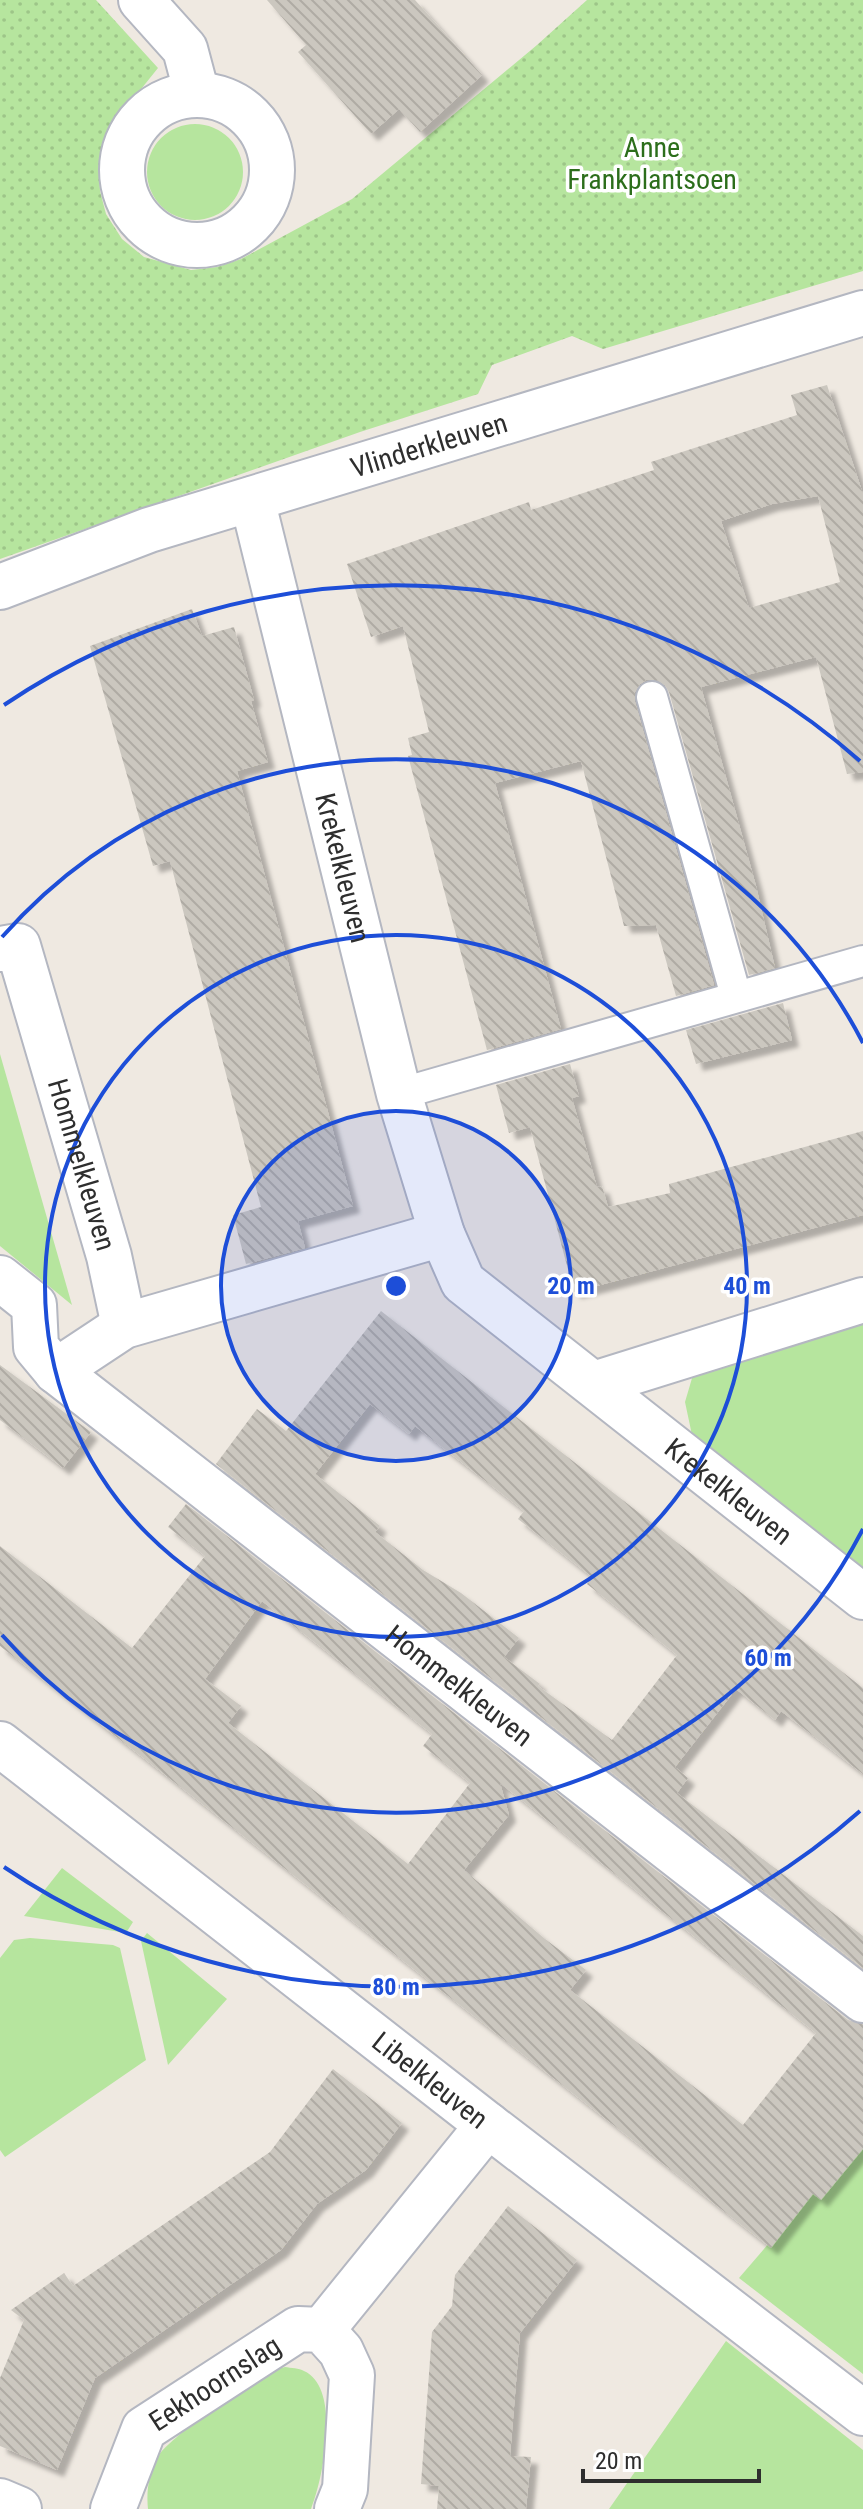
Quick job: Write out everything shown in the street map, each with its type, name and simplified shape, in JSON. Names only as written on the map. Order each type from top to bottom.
[{"type":"street","points":[[141,0],[185,49],[197,94]]},
{"type":"street","name":"Vlinderkleuven","points":[[0,587],[149,530],[863,313]]},
{"type":"street","name":"Krekelkleuven","points":[[252,499],[399,1094],[442,1234],[463,1282],[863,1597]]},
{"type":"street","name":"Hommelkleuven","points":[[0,949],[18,946],[109,1256],[124,1326]]},
{"type":"street","points":[[56,1371],[124,1326],[442,1234]]},
{"type":"street","name":"Hommelkleuven","points":[[0,1278],[34,1305],[36,1347],[56,1371],[863,2000]]},
{"type":"street","points":[[594,1384],[863,1300]]},
{"type":"street","name":"Libelkleuven","points":[[0,1744],[863,2413]]},
{"type":"street","points":[[337,2509],[345,2489],[352,2375],[341,2351],[322,2330],[488,2125]]},
{"type":"street","name":"Eekhoornslag","points":[[113,2509],[144,2429],[298,2329],[322,2330]]},
{"type":"street","points":[[0,2501],[19,2509]]},
{"type":"lane","points":[[652,697],[736,996]]},
{"type":"lane","points":[[399,1094],[863,961]]},
{"type":"green space","name":"Anne Frankplantsoen","points":[[0,0],[96,0],[158,68],[113,124],[104,143],[99,167],[100,191],[106,214],[122,239],[144,257],[191,270],[217,267],[241,259],[352,199],[587,0],[863,0],[863,271],[603,349],[572,336],[492,365],[478,394],[360,432],[0,559]]},
{"type":"green space","points":[[195,124],[213,128],[229,138],[239,154],[243,172],[239,190],[229,206],[213,216],[195,220],[177,216],[161,206],[151,190],[147,172],[151,154],[161,138],[177,128]]},
{"type":"green space","points":[[0,1054],[72,1305],[0,1246]]},
{"type":"green space","points":[[863,1316],[863,1571],[692,1435],[685,1402],[695,1368]]},
{"type":"green space","points":[[62,1868],[133,1922],[126,1933],[24,1916]]},
{"type":"green space","points":[[147,1933],[227,1999],[168,2065],[141,1941]]},
{"type":"green space","points":[[30,1938],[120,1948],[146,2060],[5,2157],[0,2150],[0,1958],[14,1940]]},
{"type":"green space","points":[[863,2134],[863,2374],[739,2278]]},
{"type":"green space","points":[[726,2341],[863,2450],[863,2509],[609,2509]]},
{"type":"green space","points":[[285,2367],[304,2371],[316,2381],[323,2396],[326,2414],[324,2457],[311,2509],[148,2509],[151,2474],[165,2447],[244,2386],[269,2371]]},
{"type":"building","points":[[267,0],[415,0],[482,75],[420,132],[399,109],[371,134],[298,52],[306,45]]},
{"type":"building","points":[[827,385],[863,494],[863,772],[847,774],[816,657],[701,687],[756,886],[775,968],[749,975],[669,692],[657,680],[646,680],[635,692],[635,702],[714,985],[676,996],[656,925],[624,926],[581,761],[495,783],[561,1029],[487,1050],[408,756],[412,755],[408,738],[429,732],[403,626],[371,637],[347,564],[529,502],[531,510],[654,470],[651,462],[797,415],[791,395]],"holes":[[[818,496],[840,582],[749,608],[721,521],[772,504]]]},
{"type":"building","points":[[192,609],[202,636],[234,627],[254,700],[251,701],[268,762],[237,771],[353,1206],[298,1221],[305,1248],[246,1264],[233,1215],[261,1207],[170,861],[153,866],[90,646]]},
{"type":"building","points":[[783,1003],[792,1040],[696,1064],[686,1030]]},
{"type":"building","points":[[570,1064],[579,1096],[572,1098],[597,1187],[602,1186],[608,1207],[670,1193],[669,1184],[863,1131],[863,1215],[574,1292],[530,1127],[509,1133],[496,1085]]},
{"type":"building","points":[[381,1311],[863,1688],[863,1774],[781,1711],[775,1720],[736,1689],[675,1767],[688,1778],[677,1793],[863,1936],[863,1968],[216,1464],[257,1409],[286,1431]],"holes":[[[370,1404],[409,1434],[415,1426],[524,1511],[518,1519],[592,1577],[587,1584],[677,1655],[612,1740],[504,1657],[519,1638],[375,1532],[380,1526],[315,1474]]]},
{"type":"building","points":[[0,1365],[91,1432],[63,1468],[0,1420]]},
{"type":"building","points":[[186,1504],[848,2020],[863,2024],[863,2149],[821,2200],[813,2194],[771,2248],[0,1646],[0,1546],[132,1648],[205,1556],[168,1527]],"holes":[[[262,1601],[432,1734],[423,1746],[470,1783],[408,1864],[228,1723],[241,1706],[205,1679]],[[500,1783],[816,2033],[743,2125],[570,1990],[586,1970],[464,1870],[509,1815]]]},
{"type":"building","points":[[333,2069],[402,2123],[366,2170],[317,2204],[281,2250],[95,2378],[57,2470],[0,2446],[0,2378],[24,2320],[11,2310],[64,2273],[73,2286],[270,2152]]},
{"type":"building","points":[[508,2206],[577,2260],[520,2333],[510,2456],[531,2457],[526,2509],[437,2509],[439,2486],[421,2484],[432,2332],[452,2306],[455,2275]]}]
